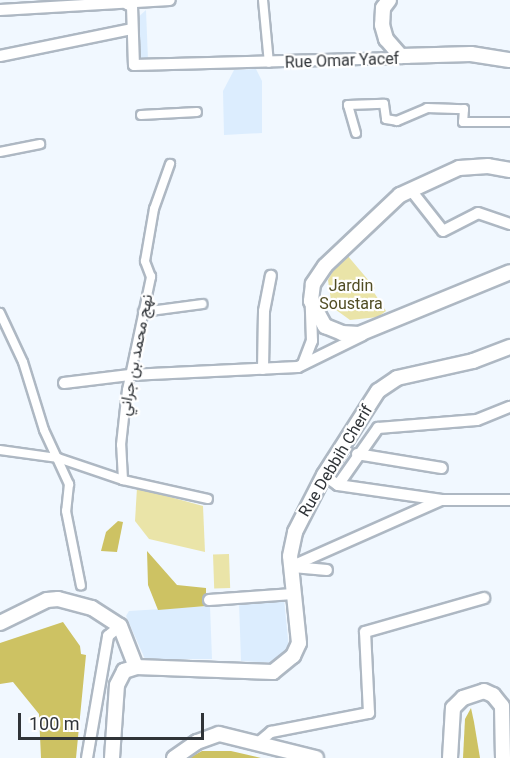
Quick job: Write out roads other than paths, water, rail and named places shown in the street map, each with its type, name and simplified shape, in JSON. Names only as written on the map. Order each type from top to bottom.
[{"type":"street","points":[[0,10],[170,0]]},
{"type":"street","points":[[263,0],[269,63]]},
{"type":"street","points":[[389,0],[382,16],[386,39],[401,56],[414,58],[471,54],[510,60]]},
{"type":"street","points":[[0,56],[131,29],[132,6],[127,4]]},
{"type":"street","name":"Rue Omar Yacef","points":[[131,29],[134,65],[414,58]]},
{"type":"street","points":[[356,133],[348,105],[384,104],[386,119],[398,121],[428,108],[464,109],[463,122],[508,122]]},
{"type":"street","points":[[141,115],[197,112]]},
{"type":"street","points":[[0,152],[40,144]]},
{"type":"street","name":"نهج محمد بن جراني","points":[[123,480],[122,438],[130,375],[151,277],[145,261],[152,219],[170,164]]},
{"type":"street","points":[[299,367],[307,359],[312,341],[313,284],[325,266],[410,189],[459,168],[488,166],[510,170]]},
{"type":"street","points":[[410,189],[443,231],[478,213],[510,224]]},
{"type":"street","points":[[64,383],[130,375],[299,367],[366,333],[510,272]]},
{"type":"street","points":[[263,369],[264,311],[270,276]]},
{"type":"street","points":[[311,300],[317,316],[329,328],[351,335],[366,333]]},
{"type":"street","points":[[143,312],[202,304]]},
{"type":"street","points":[[0,313],[23,362],[44,430],[69,484],[66,511],[81,586]]},
{"type":"street","name":"Rue Debbih Cherif","points":[[135,667],[262,672],[281,668],[293,656],[298,643],[290,567],[295,532],[324,475],[385,385],[510,347]]},
{"type":"street","points":[[338,485],[371,433],[383,426],[477,420],[510,407]]},
{"type":"street","points":[[0,450],[58,458],[123,480],[208,499]]},
{"type":"street","points":[[357,454],[442,468]]},
{"type":"street","points":[[324,475],[338,485],[442,500],[510,500]]},
{"type":"street","points":[[290,567],[442,500]]},
{"type":"street","points":[[290,567],[327,570]]},
{"type":"street","points":[[209,600],[292,594]]},
{"type":"street","points":[[260,742],[271,732],[369,713],[364,632],[484,598]]},
{"type":"street","points":[[0,623],[46,600],[58,599],[92,608],[120,626],[135,667],[124,671],[118,679],[112,758]]},
{"type":"street","points":[[87,758],[105,647],[108,636],[120,626]]},
{"type":"street","points":[[450,758],[453,708],[463,698],[484,691],[493,695],[502,706],[503,758]]},
{"type":"street","points":[[174,758],[214,734],[260,742],[316,758]]},
{"type":"park label","name":"Jardin Soustara","points":[[351,295]]}]
